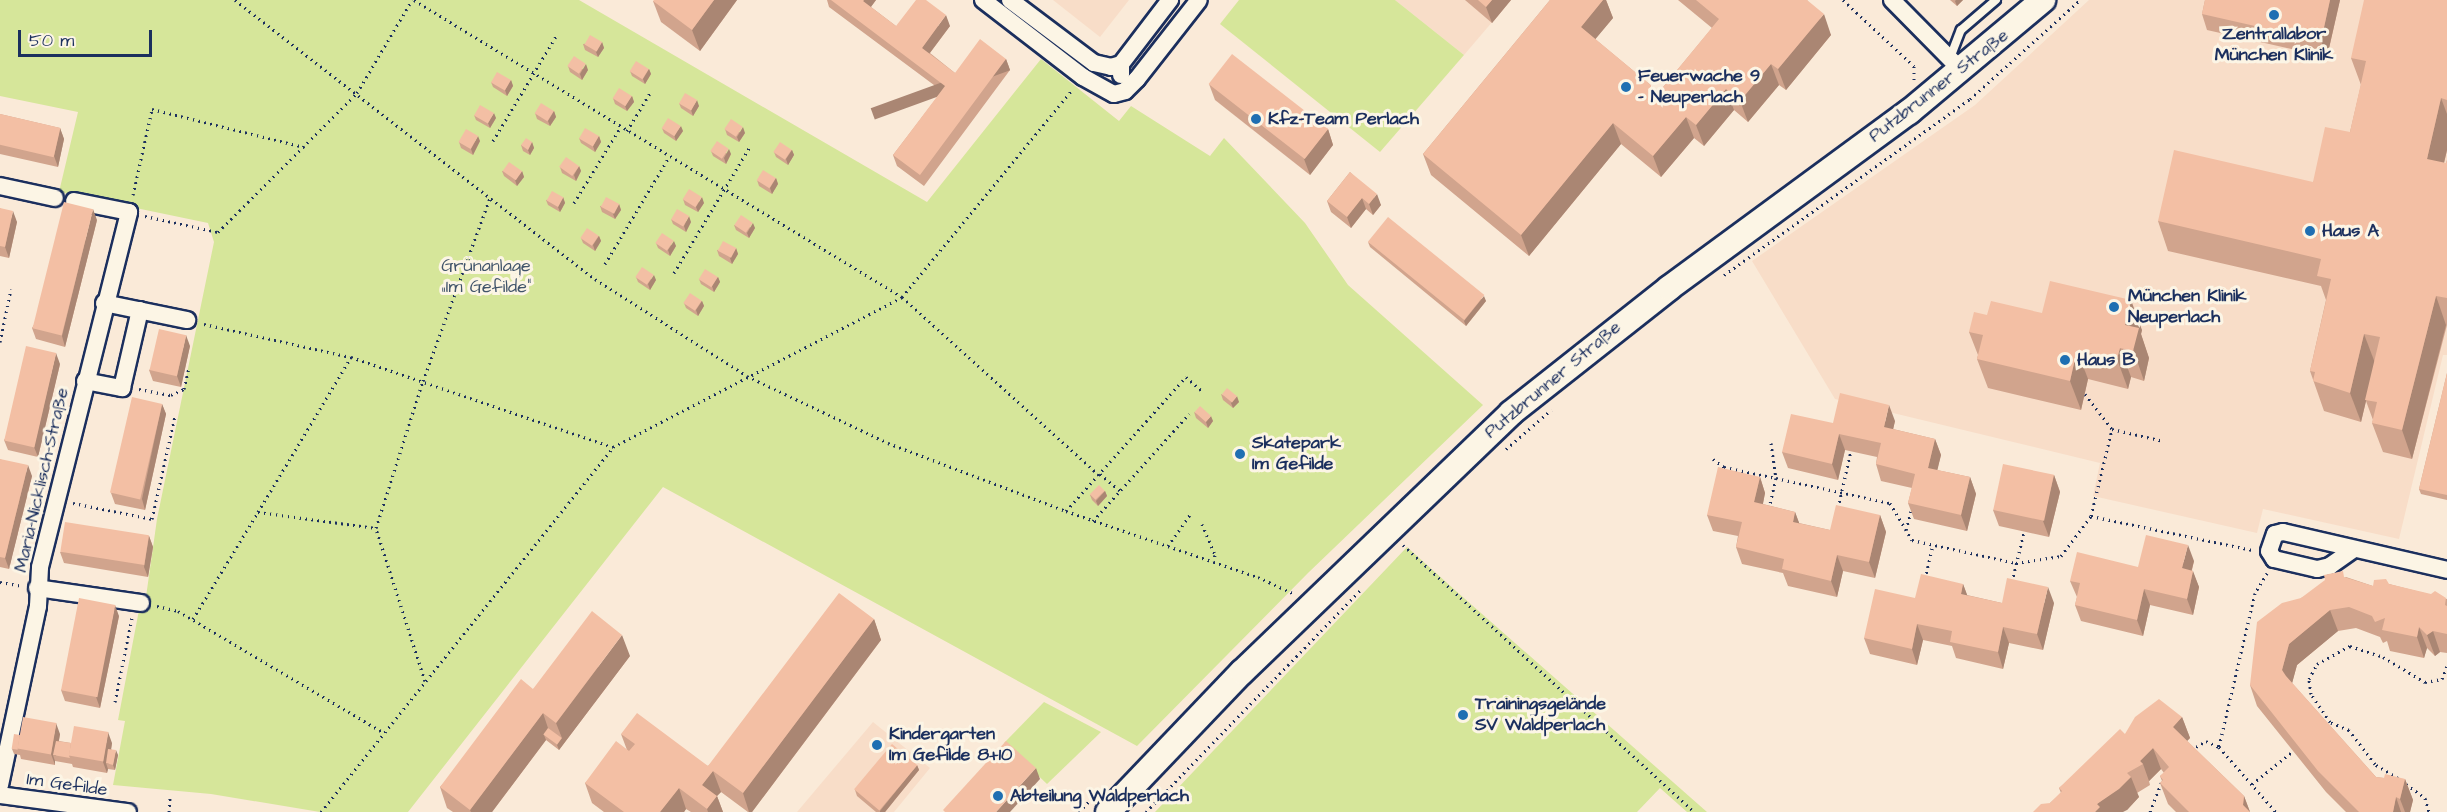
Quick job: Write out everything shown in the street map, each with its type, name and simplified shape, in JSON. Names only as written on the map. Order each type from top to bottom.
[{"type":"main road","name":"Putzbrunner Straße","points":[[1108,812],[1258,656],[1511,413],[1590,347],[1956,64],[2043,0]]},
{"type":"street","points":[[983,0],[1083,77],[1114,94],[1125,90],[1137,79],[1199,0]]},
{"type":"street","points":[[1010,0],[1094,63],[1111,67],[1121,64],[1170,0]]},
{"type":"street","points":[[1892,0],[1956,64]]},
{"type":"street","points":[[1121,64],[1122,78],[1137,79]]},
{"type":"street","points":[[0,186],[56,198]]},
{"type":"street","points":[[74,201],[129,212]]},
{"type":"street","name":"Maria-Nicklisch-Straße","points":[[0,785],[38,606],[37,588],[104,303],[129,212]]},
{"type":"street","points":[[104,303],[187,320]]},
{"type":"street","points":[[123,385],[140,310]]},
{"type":"street","name":"Maria-Nicklisch-Straße","points":[[85,381],[122,388],[123,385]]},
{"type":"street","points":[[2354,549],[2323,568],[2271,555],[2271,539],[2283,532],[2447,570]]},
{"type":"street","name":"Maria-Nicklisch-Straße","points":[[37,588],[138,602]]},
{"type":"street","name":"Im Gefilde","points":[[0,795],[128,812]]},
{"type":"lane","name":"Putzbrunner Straße","points":[[1956,64],[1961,30],[1996,0]]},
{"type":"path","points":[[235,0],[595,279],[747,376],[888,443],[1066,512],[1213,561],[1294,594]]},
{"type":"path","points":[[304,147],[152,110],[129,212],[218,232],[304,147],[357,93],[413,0],[620,128],[902,297],[1120,491]]},
{"type":"path","points":[[1843,0],[1914,66],[1911,88]]},
{"type":"path","points":[[1719,279],[1970,99],[2080,0]]},
{"type":"path","points":[[493,141],[556,36]]},
{"type":"path","points":[[321,812],[613,447],[902,297],[1083,77]]},
{"type":"path","points":[[627,131],[650,93]]},
{"type":"path","points":[[574,203],[620,128]]},
{"type":"path","points":[[674,273],[750,148]]},
{"type":"path","points":[[605,264],[669,157]]},
{"type":"path","points":[[425,681],[376,528],[423,381],[490,198]]},
{"type":"path","points":[[0,342],[11,289]]},
{"type":"path","points":[[187,320],[351,357],[613,447]]},
{"type":"path","points":[[193,620],[351,357]]},
{"type":"path","points":[[123,385],[171,395],[184,389],[189,368]]},
{"type":"path","points":[[1066,512],[1186,377],[1203,392]]},
{"type":"path","points":[[2085,394],[2112,429],[2164,441]]},
{"type":"path","points":[[1505,450],[1559,403]]},
{"type":"path","points":[[1093,521],[1189,414]]},
{"type":"path","points":[[57,500],[152,519],[175,416]]},
{"type":"path","points":[[1713,459],[1724,467],[1890,503],[1912,540],[2016,563],[2061,556],[2091,516],[2112,429]]},
{"type":"path","points":[[1767,520],[1776,478],[1771,442]]},
{"type":"path","points":[[1836,513],[1851,451]]},
{"type":"path","points":[[1086,490],[1093,496]]},
{"type":"path","points":[[1906,530],[1914,499]]},
{"type":"path","points":[[258,512],[376,528]]},
{"type":"path","points":[[1168,546],[1190,515]]},
{"type":"path","points":[[2091,516],[2271,555],[2255,593],[2219,747]]},
{"type":"path","points":[[1202,524],[1215,555],[1213,561]]},
{"type":"path","points":[[2147,539],[2150,529]]},
{"type":"path","points":[[2012,585],[2024,532]]},
{"type":"path","points":[[1395,554],[1411,537]]},
{"type":"path","points":[[1923,590],[1933,544]]},
{"type":"path","points":[[1407,549],[1694,812]]},
{"type":"path","points":[[1146,812],[1370,580]]},
{"type":"path","points":[[0,582],[37,588]]},
{"type":"path","points":[[115,702],[138,602],[178,611],[384,733]]},
{"type":"path","points":[[2429,812],[2425,798],[2375,764],[2349,730],[2330,722],[2311,694],[2309,679],[2317,664],[2334,652],[2350,646],[2368,652],[2425,682],[2442,679],[2447,666]]},
{"type":"path","points":[[2324,727],[2330,722]]},
{"type":"path","points":[[2185,753],[2206,741],[2219,747],[2277,812]]},
{"type":"path","points":[[2252,784],[2292,752]]},
{"type":"path","points":[[2150,812],[2165,774]]},
{"type":"path","points":[[169,812],[170,797]]},
{"type":"shaded area","points":[[1053,0],[1129,0],[1100,37]]},
{"type":"shaded area","points":[[1395,0],[1511,0],[1464,55]]},
{"type":"shaded area","name":"München Klinik Neuperlach","points":[[2089,0],[2447,0],[2447,355],[2443,355],[2399,539],[2263,509],[2257,533],[2093,496],[2100,463],[1835,399],[1752,261],[1975,105]]},
{"type":"shaded area","name":"Kindergarten Im Gefilde 8+10","points":[[873,722],[930,768],[894,812],[797,812]]},
{"type":"green space","name":"Grünanlage „Im Gefilde“","points":[[0,0],[579,0],[927,202],[1041,59],[1119,121],[1131,106],[1210,156],[1224,138],[1305,223],[1348,285],[1483,405],[1308,573],[1137,746],[663,487],[408,812],[320,812],[211,794],[113,785],[125,721],[118,720],[139,610],[144,611],[157,519],[214,242],[208,223],[59,192],[78,112],[0,96]]},
{"type":"green space","points":[[1239,0],[1395,0],[1464,55],[1380,152],[1220,24]]},
{"type":"green space","name":"Trainingsgelände SV Waldperlach","points":[[1407,547],[1707,812],[1687,812],[1660,788],[1637,812],[1155,812]]},
{"type":"green space","points":[[1044,702],[1101,732],[1047,784],[1004,743]]},
{"type":"building","points":[[654,0],[714,0],[692,30]]},
{"type":"building","points":[[831,0],[864,0],[896,26],[916,0],[926,0],[946,15],[922,48],[955,73],[980,39],[1006,59],[920,175],[893,155],[945,86]]},
{"type":"building","points":[[1478,0],[1492,0],[1486,7]]},
{"type":"building","points":[[1550,0],[1603,0],[1581,27],[1659,92],[1719,19],[1696,0],[1807,0],[1824,14],[1778,69],[1771,64],[1740,101],[1726,89],[1696,125],[1686,117],[1653,156],[1613,123],[1521,235],[1423,154]]},
{"type":"building","name":"Zentrallabor München Klinik","points":[[2205,0],[2330,0],[2321,41],[2202,14]]},
{"type":"building","name":"Haus A","points":[[2364,0],[2447,0],[2447,100],[2441,98],[2427,159],[2446,163],[2447,160],[2447,298],[2436,296],[2402,430],[2372,423],[2377,402],[2365,400],[2380,337],[2364,334],[2350,393],[2313,381],[2315,372],[2310,371],[2331,279],[2317,276],[2321,259],[2158,221],[2174,150],[2313,182],[2325,127],[2350,132],[2366,61],[2351,58]]},
{"type":"building","points":[[590,35],[602,42],[597,52],[584,45]]},
{"type":"building","points":[[1232,54],[1328,129],[1305,159],[1209,84]]},
{"type":"building","points":[[574,56],[586,64],[579,74],[567,66]]},
{"type":"building","points":[[636,61],[649,69],[642,79],[630,71]]},
{"type":"building","points":[[497,72],[511,80],[505,90],[491,82]]},
{"type":"building","points":[[619,88],[632,96],[625,106],[613,98]]},
{"type":"building","points":[[685,93],[697,100],[691,110],[679,103]]},
{"type":"building","points":[[541,103],[554,111],[547,121],[535,113]]},
{"type":"building","points":[[480,105],[494,113],[488,123],[474,115]]},
{"type":"building","points":[[0,114],[60,128],[54,157],[0,145]]},
{"type":"building","points":[[668,118],[681,126],[674,136],[662,128]]},
{"type":"building","points":[[731,119],[743,127],[736,137],[724,129]]},
{"type":"building","points":[[585,128],[599,136],[593,146],[579,138]]},
{"type":"building","points":[[466,129],[478,136],[471,149],[458,142]]},
{"type":"building","points":[[526,138],[532,142],[528,150],[521,145]]},
{"type":"building","points":[[717,141],[729,149],[722,159],[710,151]]},
{"type":"building","points":[[780,142],[792,150],[785,160],[773,152]]},
{"type":"building","points":[[566,157],[579,166],[572,176],[559,167]]},
{"type":"building","points":[[509,162],[522,171],[516,180],[503,171]]},
{"type":"building","points":[[763,170],[776,178],[769,188],[757,180]]},
{"type":"building","points":[[1350,172],[1377,194],[1369,204],[1362,198],[1347,217],[1327,201]]},
{"type":"building","points":[[689,189],[702,197],[695,207],[683,199]]},
{"type":"building","points":[[552,191],[563,197],[558,207],[547,201]]},
{"type":"building","points":[[606,197],[619,204],[614,214],[601,207]]},
{"type":"building","points":[[64,202],[93,209],[62,335],[33,328]]},
{"type":"building","points":[[0,208],[13,211],[5,247],[0,246]]},
{"type":"building","points":[[677,209],[689,216],[683,226],[671,219]]},
{"type":"building","points":[[741,215],[753,223],[746,233],[734,225]]},
{"type":"building","points":[[1388,217],[1484,295],[1464,320],[1368,242]]},
{"type":"building","points":[[587,228],[599,236],[592,246],[580,238]]},
{"type":"building","points":[[662,233],[674,241],[667,251],[655,243]]},
{"type":"building","points":[[723,241],[736,248],[731,258],[718,251]]},
{"type":"building","points":[[642,267],[654,275],[647,285],[635,277]]},
{"type":"building","points":[[705,269],[718,277],[711,287],[699,279]]},
{"type":"building","points":[[2050,281],[2131,300],[2125,325],[2139,328],[2133,351],[2120,348],[2117,359],[2077,350],[2070,381],[1977,359],[1983,335],[1969,332],[1974,312],[1987,315],[1991,301],[2042,313]]},
{"type":"building","points":[[690,293],[702,301],[695,311],[683,303]]},
{"type":"building","points":[[159,329],[186,335],[177,376],[150,370]]},
{"type":"building","points":[[26,346],[56,353],[34,447],[4,441]]},
{"type":"building","points":[[2447,373],[2447,495],[2419,489]]},
{"type":"building","points":[[1227,388],[1237,396],[1232,402],[1222,394]]},
{"type":"building","points":[[1840,393],[1889,405],[1884,427],[1935,439],[1928,468],[1970,477],[1961,515],[1908,503],[1915,474],[1876,464],[1881,443],[1839,434],[1832,464],[1782,452],[1791,414],[1833,423]]},
{"type":"building","points":[[132,397],[162,404],[140,499],[110,492]]},
{"type":"building","points":[[1200,406],[1211,416],[1206,422],[1195,412]]},
{"type":"building","points":[[0,459],[28,465],[5,558],[0,557]]},
{"type":"building","points":[[2003,464],[2054,475],[2044,521],[1993,510]]},
{"type":"building","points":[[1718,467],[1760,477],[1754,502],[1795,512],[1793,522],[1830,530],[1836,505],[1880,515],[1869,562],[1837,555],[1831,581],[1782,569],[1784,559],[1736,547],[1742,522],[1707,515]]},
{"type":"building","points":[[1099,485],[1105,491],[1095,500],[1090,494]]},
{"type":"building","points":[[65,522],[149,535],[144,565],[60,552]]},
{"type":"building","points":[[2146,535],[2188,545],[2182,568],[2193,571],[2187,599],[2144,589],[2137,620],[2075,605],[2080,583],[2070,581],[2077,552],[2138,567]]},
{"type":"building","points":[[2343,571],[2344,577],[2373,586],[2374,580],[2386,579],[2389,584],[2431,594],[2435,591],[2446,598],[2447,634],[2433,631],[2427,635],[2419,627],[2417,637],[2382,630],[2385,618],[2375,622],[2372,616],[2349,607],[2330,610],[2289,644],[2282,670],[2376,777],[2384,778],[2385,774],[2405,779],[2400,799],[2396,797],[2393,812],[2359,812],[2318,771],[2250,685],[2257,622],[2282,603],[2301,598],[2325,580],[2324,575]]},
{"type":"building","points":[[1921,574],[1963,584],[1961,594],[2002,603],[2007,578],[2048,587],[2037,634],[2003,627],[1998,652],[1950,642],[1952,631],[1917,624],[1912,649],[1864,638],[1875,589],[1915,598]]},
{"type":"building","points":[[839,593],[874,619],[743,793],[713,771],[702,785],[717,796],[707,809],[679,788],[660,812],[624,812],[585,783],[616,741],[629,751],[635,744],[621,734],[637,713],[708,766]]},
{"type":"building","points":[[79,598],[115,605],[97,697],[61,690]]},
{"type":"building","points":[[592,611],[622,635],[556,723],[543,713],[470,810],[440,787],[521,679],[533,689]]},
{"type":"building","points":[[2159,699],[2182,717],[2173,727],[2244,796],[2243,805],[2250,812],[2189,812],[2160,783],[2163,780],[2160,776],[2169,767],[2153,748],[2140,761],[2143,764],[2127,773],[2131,777],[2119,789],[2097,804],[2100,807],[2095,812],[2033,812],[2041,804],[2050,803],[2062,791],[2059,788],[2120,729],[2125,734],[2135,717]]},
{"type":"building","points":[[23,717],[56,723],[51,754],[17,749]]},
{"type":"building","points":[[74,726],[108,732],[103,762],[69,756]]},
{"type":"building","points":[[548,728],[562,738],[557,744],[543,734]]},
{"type":"building","points":[[14,734],[20,735],[18,750],[12,749]]},
{"type":"building","points":[[56,741],[71,743],[70,758],[53,755]]},
{"type":"building","name":"Abteilung Waldperlach","points":[[1006,741],[1036,768],[996,812],[945,812],[943,810]]},
{"type":"building","points":[[892,744],[917,765],[879,810],[854,789]]},
{"type":"building","points":[[108,749],[116,750],[113,765],[106,763]]},
{"type":"place","name":"Zentrallabor München Klinik","points":[[2274,15]]},
{"type":"place","name":"Feuerwache 9 - Neuperlach","points":[[1626,87]]},
{"type":"place","name":"Kfz-Team Perlach","points":[[1256,119]]},
{"type":"place","name":"Haus A","points":[[2310,231]]},
{"type":"place","name":"München Klinik Neuperlach","points":[[2114,307]]},
{"type":"place","name":"Haus B","points":[[2065,360]]},
{"type":"place","name":"Skatepark Im Gefilde","points":[[1240,454]]},
{"type":"place","name":"Trainingsgelände SV Waldperlach","points":[[1463,715]]},
{"type":"place","name":"Kindergarten Im Gefilde 8+10","points":[[877,745]]},
{"type":"place","name":"Abteilung Waldperlach","points":[[998,796]]}]
